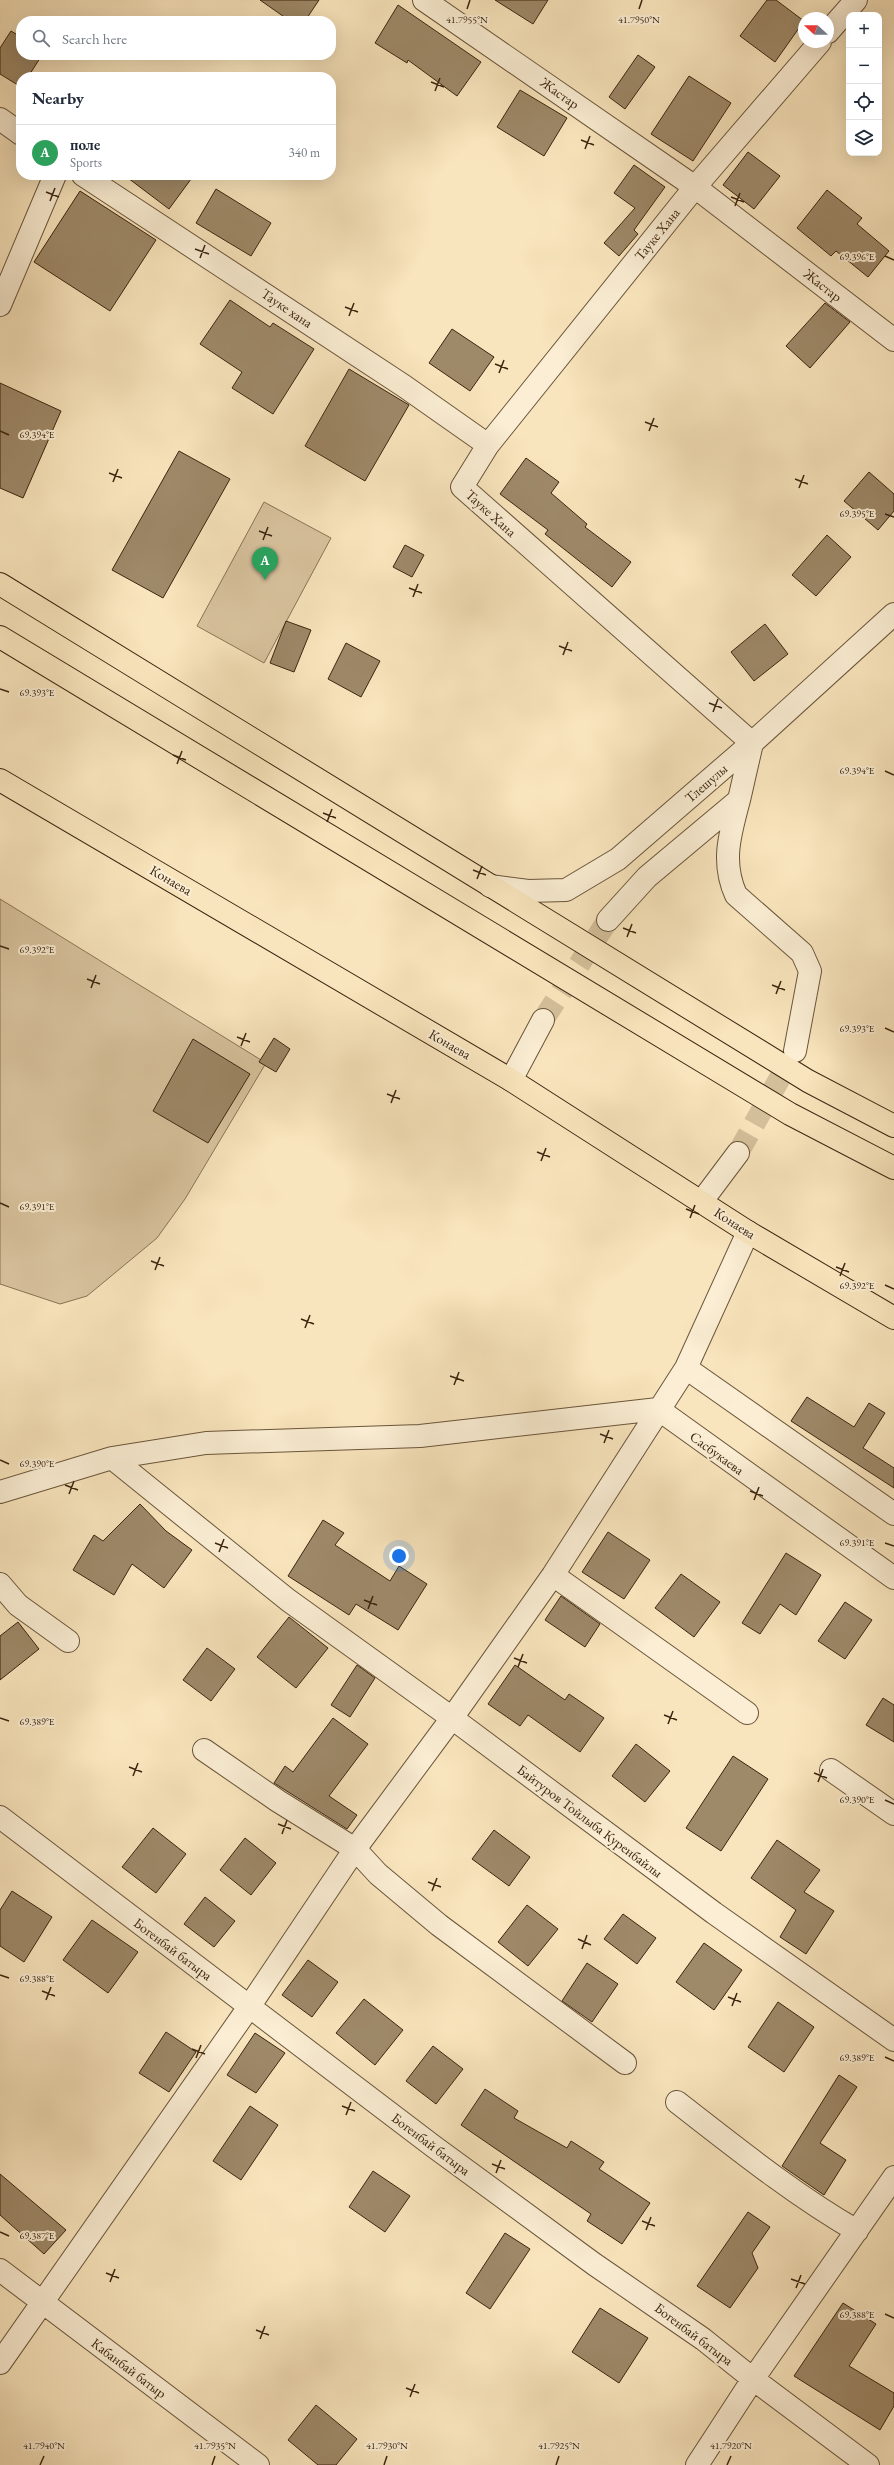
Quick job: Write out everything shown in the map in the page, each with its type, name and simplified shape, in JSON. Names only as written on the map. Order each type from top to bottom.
[{"type":"main road","points":[[0,584],[808,1081],[894,1126]]},
{"type":"main road","points":[[0,638],[790,1114],[894,1168]]},
{"type":"main road","name":"Конаева","points":[[0,780],[511,1080],[748,1232],[894,1318]]},
{"type":"street","name":"Жастар","points":[[424,0],[695,187],[894,340]]},
{"type":"street","points":[[834,25],[856,0]]},
{"type":"street","points":[[695,187],[815,48]]},
{"type":"street","points":[[0,119],[16,130]]},
{"type":"street","points":[[0,305],[52,180]]},
{"type":"street","name":"Тауке хана","points":[[91,180],[391,378],[488,445]]},
{"type":"street","name":"Тауке Хана","points":[[695,187],[488,445],[462,487],[752,743]]},
{"type":"street","name":"Тлешулы","points":[[490,886],[528,891],[566,890],[618,859],[752,743],[894,614]]},
{"type":"street","points":[[752,743],[727,848],[730,883],[736,896],[802,953],[810,971],[795,1051]]},
{"type":"street","points":[[608,920],[647,877],[739,800]]},
{"type":"street","points":[[511,1080],[543,1020]]},
{"type":"street","points":[[702,1202],[738,1153]]},
{"type":"street","points":[[0,2363],[249,2007],[355,1849],[452,1718],[553,1575],[686,1368],[748,1232]]},
{"type":"street","points":[[686,1368],[894,1514]]},
{"type":"street","points":[[0,1492],[112,1458],[206,1443],[420,1436],[658,1410]]},
{"type":"street","name":"Сасбукаева","points":[[658,1410],[894,1578]]},
{"type":"street","name":"Байтуров Тойлыба Куренбайлы","points":[[112,1458],[288,1600],[452,1718],[714,1913],[894,2040]]},
{"type":"street","points":[[553,1575],[748,1713]]},
{"type":"street","points":[[0,1584],[18,1605],[68,1641]]},
{"type":"street","points":[[204,1750],[278,1801],[355,1849],[378,1874],[439,1925],[625,2063]]},
{"type":"street","points":[[831,1770],[894,1814]]},
{"type":"street","name":"Богенбай батыра","points":[[0,1817],[249,2007],[509,2202],[703,2339],[753,2379],[868,2465]]},
{"type":"street","points":[[677,2102],[787,2184],[857,2231]]},
{"type":"street","points":[[697,2465],[753,2379],[894,2177]]},
{"type":"street","name":"Кабанбай батыр","points":[[0,2270],[258,2465]]},
{"type":"shaded area","points":[[264,502],[331,538],[264,663],[197,626]]},
{"type":"shaded area","points":[[0,899],[266,1063],[185,1199],[157,1238],[87,1296],[60,1304],[0,1284]]},
{"type":"building","points":[[260,0],[319,0],[308,16],[283,16]]},
{"type":"building","points":[[495,0],[548,0],[533,24]]},
{"type":"building","points":[[767,0],[776,0],[798,16],[798,29],[775,62],[740,36]]},
{"type":"building","points":[[398,5],[481,62],[457,96],[408,60],[407,63],[375,43]]},
{"type":"building","points":[[11,31],[16,34],[16,60],[39,60],[31,72],[16,72],[16,84],[0,74],[0,48]]},
{"type":"building","points":[[638,55],[655,67],[625,109],[609,97]]},
{"type":"building","points":[[689,76],[731,103],[693,161],[651,134]]},
{"type":"building","points":[[520,90],[567,118],[544,156],[497,127]]},
{"type":"building","points":[[748,152],[780,176],[754,209],[723,185]]},
{"type":"building","points":[[634,165],[665,187],[634,230],[638,234],[619,256],[604,243],[635,208],[614,193]]},
{"type":"building","points":[[131,180],[190,180],[169,209]]},
{"type":"building","points":[[216,189],[271,223],[251,256],[196,223]]},
{"type":"building","points":[[827,190],[862,218],[857,224],[889,251],[868,277],[836,251],[831,256],[797,228]]},
{"type":"building","points":[[80,191],[156,240],[110,311],[34,262]]},
{"type":"building","points":[[230,300],[270,327],[273,323],[314,349],[273,414],[232,388],[242,372],[200,344]]},
{"type":"building","points":[[825,303],[850,322],[810,368],[786,346]]},
{"type":"building","points":[[452,329],[494,357],[470,391],[429,363]]},
{"type":"building","points":[[349,369],[409,405],[365,481],[305,446]]},
{"type":"building","points":[[0,383],[61,411],[23,498],[0,488]]},
{"type":"building","points":[[179,451],[230,479],[163,598],[112,570]]},
{"type":"building","points":[[526,458],[559,482],[551,493],[587,524],[585,527],[631,562],[612,587],[545,534],[548,530],[500,494]]},
{"type":"building","points":[[869,472],[894,494],[894,511],[878,530],[844,501]]},
{"type":"building","points":[[827,535],[851,557],[816,596],[792,575]]},
{"type":"building","points":[[405,545],[424,555],[412,577],[393,567]]},
{"type":"building","points":[[286,621],[311,630],[294,672],[270,663]]},
{"type":"building","points":[[765,624],[788,654],[754,681],[731,652]]},
{"type":"building","points":[[346,643],[380,661],[361,697],[328,679]]},
{"type":"building","points":[[274,1038],[290,1049],[276,1072],[259,1062]]},
{"type":"building","points":[[193,1039],[250,1074],[208,1143],[153,1111]]},
{"type":"building","points":[[807,1397],[854,1427],[869,1403],[885,1413],[863,1448],[894,1468],[894,1488],[791,1421]]},
{"type":"building","points":[[140,1504],[166,1531],[192,1550],[164,1588],[132,1564],[114,1595],[73,1570],[94,1535],[103,1541]]},
{"type":"building","points":[[323,1520],[344,1533],[335,1545],[390,1581],[399,1566],[427,1584],[398,1630],[356,1604],[349,1615],[288,1576]]},
{"type":"building","points":[[608,1532],[650,1560],[624,1599],[582,1572]]},
{"type":"building","points":[[786,1553],[821,1575],[796,1615],[780,1604],[760,1634],[742,1623]]},
{"type":"building","points":[[681,1574],[720,1602],[694,1637],[655,1608]]},
{"type":"building","points":[[561,1596],[600,1624],[585,1647],[545,1620]]},
{"type":"building","points":[[845,1602],[872,1620],[845,1659],[818,1641]]},
{"type":"building","points":[[289,1617],[328,1648],[296,1688],[257,1657]]},
{"type":"building","points":[[18,1622],[39,1649],[0,1680],[0,1636]]},
{"type":"building","points":[[207,1648],[235,1669],[211,1701],[183,1680]]},
{"type":"building","points":[[357,1665],[375,1678],[350,1717],[331,1705]]},
{"type":"building","points":[[515,1665],[565,1700],[569,1694],[604,1718],[580,1752],[528,1715],[520,1726],[488,1704]]},
{"type":"building","points":[[883,1698],[894,1705],[894,1742],[866,1725]]},
{"type":"building","points":[[333,1718],[368,1744],[329,1796],[357,1815],[347,1829],[274,1783],[285,1766],[293,1772]]},
{"type":"building","points":[[636,1744],[670,1771],[645,1802],[612,1776]]},
{"type":"building","points":[[733,1756],[768,1779],[721,1851],[686,1828]]},
{"type":"building","points":[[153,1828],[186,1854],[156,1893],[122,1867]]},
{"type":"building","points":[[494,1830],[530,1857],[509,1886],[472,1859]]},
{"type":"building","points":[[245,1838],[276,1863],[251,1895],[220,1870]]},
{"type":"building","points":[[777,1840],[820,1870],[804,1892],[834,1911],[806,1954],[780,1937],[796,1910],[751,1878]]},
{"type":"building","points":[[12,1891],[52,1917],[24,1962],[0,1946],[0,1910]]},
{"type":"building","points":[[205,1897],[235,1921],[214,1947],[184,1924]]},
{"type":"building","points":[[527,1905],[558,1929],[528,1966],[498,1942]]},
{"type":"building","points":[[623,1914],[656,1938],[637,1964],[604,1939]]},
{"type":"building","points":[[92,1920],[138,1952],[108,1993],[63,1960]]},
{"type":"building","points":[[704,1943],[742,1970],[714,2010],[676,1982]]},
{"type":"building","points":[[308,1960],[338,1982],[312,2017],[282,1995]]},
{"type":"building","points":[[587,1963],[618,1984],[592,2022],[562,2001]]},
{"type":"building","points":[[364,1999],[403,2030],[375,2065],[336,2033]]},
{"type":"building","points":[[778,2002],[814,2027],[784,2072],[748,2047]]},
{"type":"building","points":[[166,2032],[196,2052],[169,2092],[139,2073]]},
{"type":"building","points":[[255,2033],[285,2053],[256,2093],[227,2075]]},
{"type":"building","points":[[433,2046],[463,2069],[436,2104],[406,2081]]},
{"type":"building","points":[[839,2075],[857,2087],[820,2143],[846,2160],[824,2195],[782,2166]]},
{"type":"building","points":[[485,2089],[518,2111],[514,2118],[567,2148],[571,2141],[604,2162],[599,2169],[650,2203],[622,2244],[587,2221],[591,2214],[461,2125]]},
{"type":"building","points":[[250,2106],[278,2125],[241,2180],[213,2161]]},
{"type":"building","points":[[373,2171],[410,2196],[385,2232],[349,2207]]},
{"type":"building","points":[[0,2174],[66,2230],[44,2254],[0,2215]]},
{"type":"building","points":[[748,2212],[770,2227],[752,2253],[758,2268],[730,2308],[697,2286]]},
{"type":"building","points":[[505,2233],[530,2249],[490,2309],[466,2293]]},
{"type":"building","points":[[843,2303],[876,2324],[849,2366],[894,2393],[894,2406],[880,2430],[794,2376]]},
{"type":"building","points":[[600,2308],[648,2338],[619,2383],[572,2352]]},
{"type":"building","points":[[316,2405],[357,2439],[336,2465],[318,2465],[288,2440]]},
{"type":"tunnel","points":[[543,1020],[608,920]]},
{"type":"tunnel","points":[[738,1153],[795,1051]]},
{"type":"place","name":"поле","points":[[265,580]]}]
